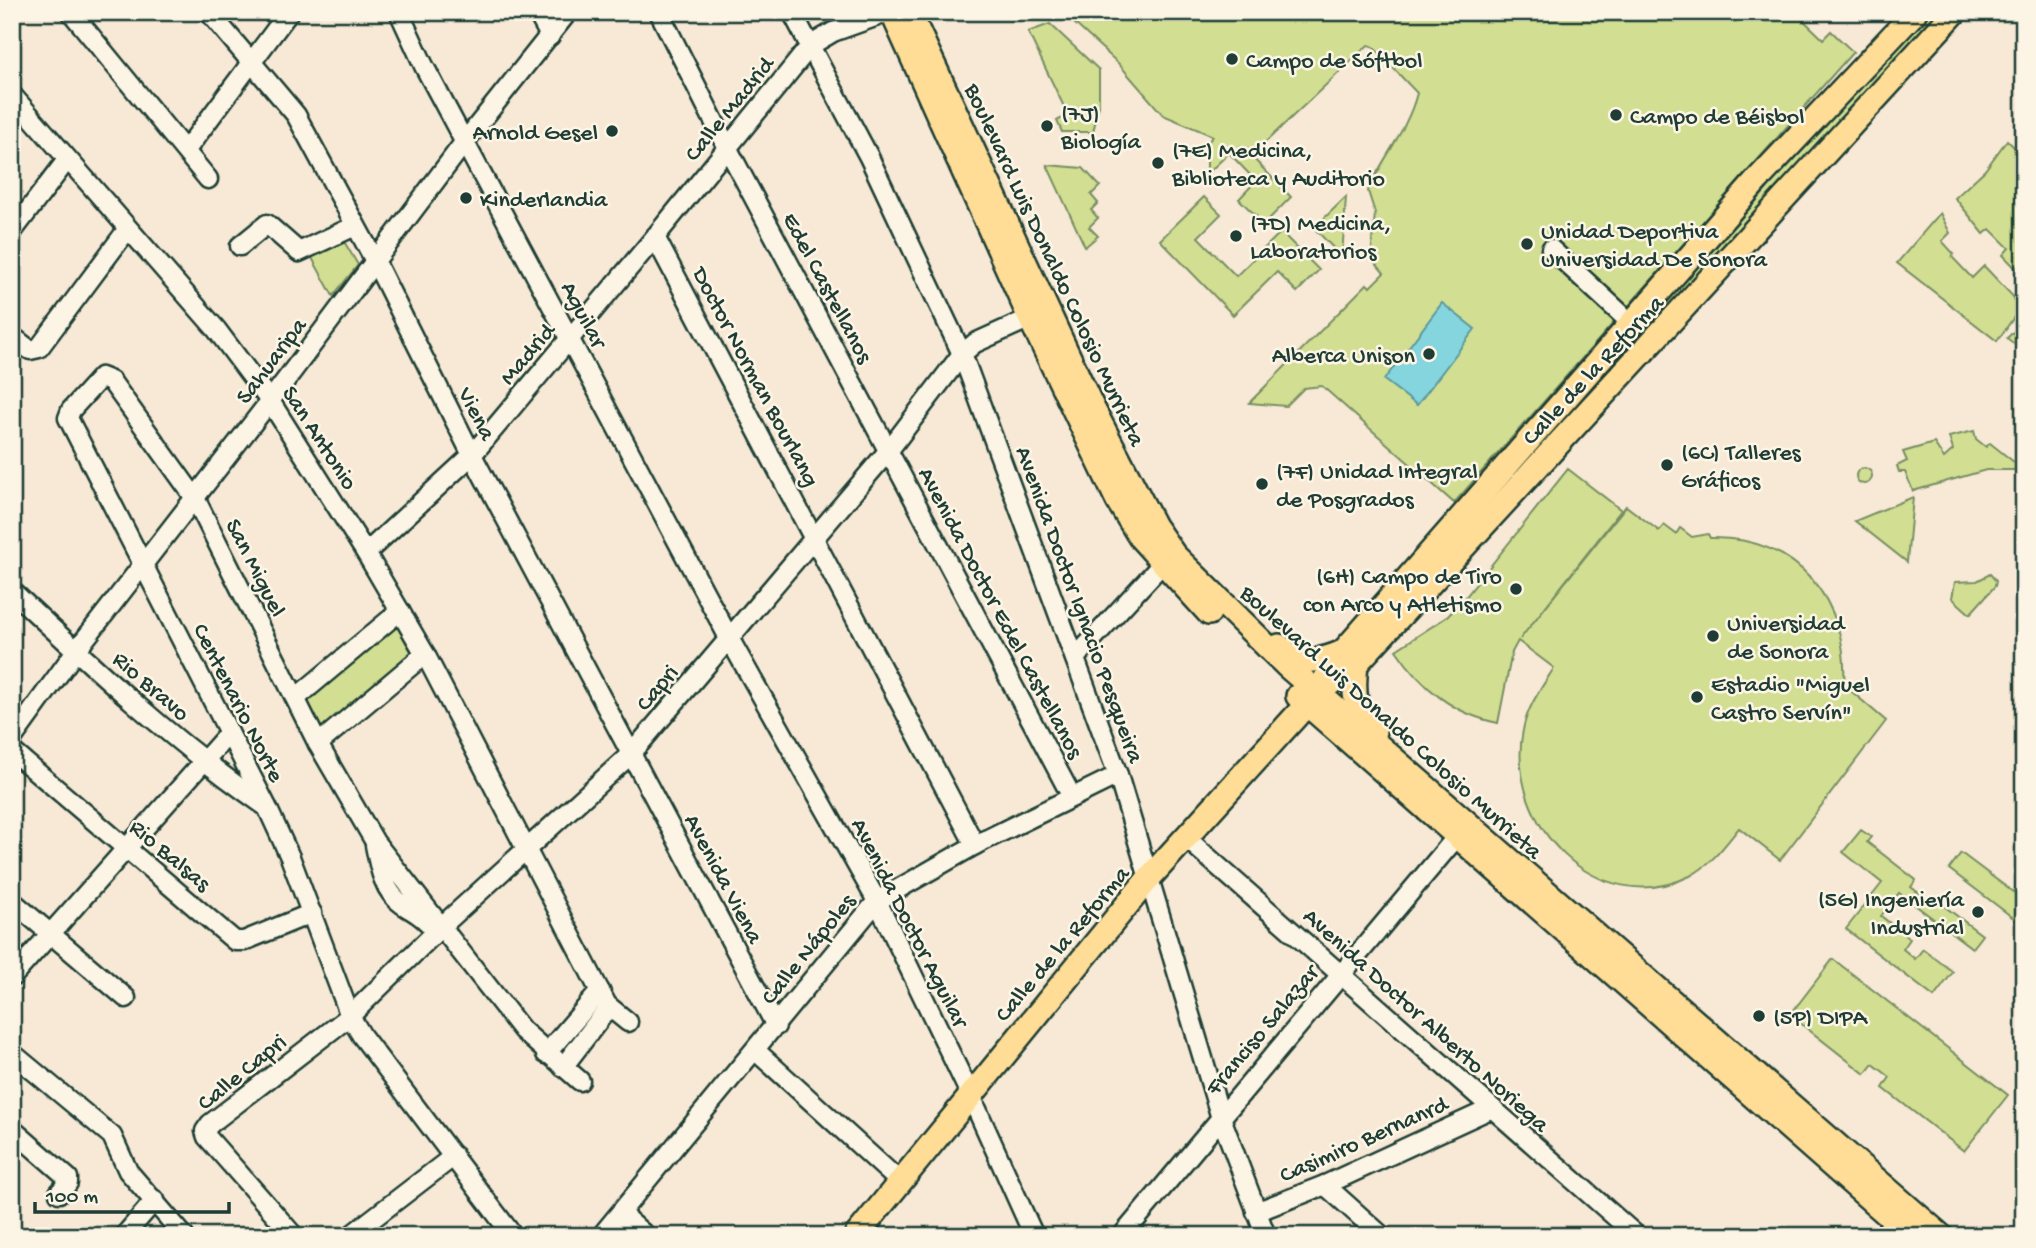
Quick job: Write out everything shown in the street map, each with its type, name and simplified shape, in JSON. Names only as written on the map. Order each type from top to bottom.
[{"type":"main road","name":"Boulevard Luis Donaldo Colosio Murrieta","points":[[891,12],[1039,314],[1092,407],[1154,526],[1174,555],[1312,699],[1430,791],[1462,830],[1912,1236]]},
{"type":"main road","name":"Boulevard Luis Donaldo Colosio Murrieta","points":[[909,12],[1039,314],[1079,423],[1118,501],[1140,537],[1162,564],[1186,592],[1941,1236]]},
{"type":"main road","name":"Calle de la Reforma","points":[[1349,658],[1758,178],[1915,12]]},
{"type":"main road","name":"Calle de la Reforma","points":[[856,1236],[970,1094],[1185,837],[1349,658],[1955,12]]},
{"type":"main road","points":[[1079,423],[1099,445],[1133,507],[1297,659],[1349,658],[1354,697],[1363,720],[1412,765],[1430,791]]},
{"type":"street","points":[[71,12],[208,179]]},
{"type":"street","name":"Viena","points":[[209,12],[296,115],[375,261],[472,455],[631,754]]},
{"type":"street","points":[[186,150],[289,12]]},
{"type":"street","name":"Aguilar","points":[[399,12],[424,66],[466,140],[729,638]]},
{"type":"street","points":[[537,12],[550,36]]},
{"type":"street","name":"Sahuaripa","points":[[12,739],[75,652],[270,401],[466,140],[568,12]]},
{"type":"street","points":[[659,12],[727,148]]},
{"type":"street","name":"Avenida Doctor Ignacio Pesqueira","points":[[792,12],[869,157],[962,354],[1118,775],[1220,1115],[1266,1236]]},
{"type":"street","name":"Calle Madrid","points":[[655,237],[811,45],[833,32],[891,12]]},
{"type":"street","name":"San Antonio","points":[[12,95],[216,329],[270,401],[366,553],[425,654],[600,991]]},
{"type":"street","name":"Edel Castellanos","points":[[727,148],[889,450]]},
{"type":"street","points":[[12,232],[67,160]]},
{"type":"street","points":[[240,246],[267,223],[299,252],[355,226]]},
{"type":"street","points":[[12,336],[30,350],[38,348],[127,230]]},
{"type":"street","name":"Madrid","points":[[366,553],[472,455],[655,237]]},
{"type":"street","name":"Doctor Norman Bourlang","points":[[655,237],[975,845]]},
{"type":"street","points":[[1551,248],[1632,324]]},
{"type":"street","points":[[962,354],[975,343],[1039,314]]},
{"type":"street","name":"Capri","points":[[351,1016],[527,848],[631,754],[889,450],[962,354]]},
{"type":"street","name":"San Miguel","points":[[68,418],[71,410],[101,377],[107,377],[195,498],[318,744],[375,842],[441,931],[522,1030],[546,1054],[580,1081]]},
{"type":"street","name":"Centenario Norte","points":[[68,418],[267,807],[312,913],[351,1016],[362,1036],[513,1236]]},
{"type":"street","name":"Avenida Doctor Edel Castellanos","points":[[889,450],[1072,797]]},
{"type":"street","points":[[1075,658],[1162,564]]},
{"type":"street","name":"Rio Bravo","points":[[12,591],[75,652],[204,763],[267,807]]},
{"type":"street","points":[[296,698],[400,611]]},
{"type":"street","name":"Avenida Doctor Aguilar","points":[[729,638],[877,901],[970,1094],[1034,1236]]},
{"type":"street","points":[[318,744],[425,654]]},
{"type":"street","points":[[12,977],[229,733]]},
{"type":"street","name":"Rio Balsas","points":[[12,751],[239,943],[312,913]]},
{"type":"street","name":"Avenida Viena","points":[[631,754],[776,1026]]},
{"type":"street","name":"Calle Nápoles","points":[[601,1236],[877,901],[975,845],[1118,775]]},
{"type":"street","name":"Franciso Salazar","points":[[1122,1236],[1220,1115],[1462,830]]},
{"type":"street","name":"Avenida Doctor Alberto Noriega","points":[[1185,837],[1637,1236]]},
{"type":"street","points":[[12,901],[126,998]]},
{"type":"street","points":[[546,1054],[600,991],[609,1007],[628,1022]]},
{"type":"street","points":[[563,1067],[609,1007]]},
{"type":"street","name":"Calle Capri","points":[[294,1236],[208,1138],[205,1131],[351,1016]]},
{"type":"street","points":[[756,1051],[900,1182]]},
{"type":"street","points":[[12,1053],[112,1136],[128,1171],[184,1236]]},
{"type":"street","name":"Casimiro Bernanrd","points":[[1256,1212],[1325,1185],[1490,1109]]},
{"type":"street","points":[[12,1129],[68,1178],[68,1183],[59,1193]]},
{"type":"street","points":[[350,1236],[454,1156]]},
{"type":"street","points":[[1325,1185],[1382,1236]]},
{"type":"street","points":[[124,1236],[155,1200]]},
{"type":"street","points":[[621,1214],[646,1236]]},
{"type":"green space","name":"Unidad Deportiva Universidad De Sonora","points":[[1062,12],[1795,12],[1823,39],[1831,31],[1853,52],[1454,503],[1322,386],[1304,388],[1286,406],[1249,403],[1367,284],[1370,287],[1384,273],[1371,258],[1375,213],[1368,191],[1408,119],[1417,93],[1368,45],[1256,151],[1242,147],[1291,197],[1264,224],[1239,199],[1256,181],[1229,153],[1207,174],[1207,143],[1213,136],[1163,115],[1118,63]]},
{"type":"green space","points":[[1923,12],[1945,12],[1497,495]]},
{"type":"green space","points":[[1050,24],[1099,70],[1099,106],[1093,132],[1062,132],[1057,121],[1068,115],[1028,32]]},
{"type":"green space","points":[[2007,140],[2024,157],[2024,277],[2003,255],[2009,248],[1990,229],[1984,234],[1955,198],[1985,170]]},
{"type":"green space","points":[[1047,165],[1083,168],[1100,186],[1091,195],[1098,203],[1091,210],[1098,218],[1089,227],[1098,236],[1085,247]]},
{"type":"green space","points":[[1204,197],[1221,214],[1198,237],[1236,276],[1281,232],[1319,270],[1297,292],[1277,272],[1233,315],[1160,240]]},
{"type":"green space","points":[[1346,197],[1342,257],[1314,228]]},
{"type":"green space","points":[[1940,213],[1950,233],[1942,241],[1954,254],[1952,257],[1972,278],[1984,266],[2022,306],[1997,341],[1897,263]]},
{"type":"green space","points":[[342,238],[358,265],[333,296],[311,256]]},
{"type":"green space","points":[[2024,322],[2024,352],[2007,338]]},
{"type":"green space","points":[[1974,431],[1976,439],[1986,447],[1990,443],[2024,470],[1986,470],[1913,491],[1905,472],[1899,472],[1897,466],[1907,461],[1903,452],[1934,443],[1944,458],[1953,450],[1949,437]]},
{"type":"green space","points":[[1864,468],[1870,470],[1870,482],[1864,484],[1858,482],[1856,476],[1858,470]]},
{"type":"green space","name":"Estadio \"Miguel Castro Servín\"","points":[[1568,469],[1621,510],[1520,639],[1626,506],[1659,531],[1664,525],[1676,534],[1680,528],[1692,537],[1708,534],[1710,538],[1741,540],[1769,548],[1792,561],[1812,579],[1827,601],[1838,626],[1843,654],[1844,685],[1886,721],[1780,860],[1739,828],[1723,848],[1698,871],[1656,887],[1622,885],[1592,874],[1565,855],[1543,829],[1528,799],[1521,765],[1523,730],[1528,713],[1554,668],[1518,641],[1512,652],[1498,723],[1467,713],[1440,697],[1417,676],[1396,650],[1448,616]]},
{"type":"green space","points":[[1913,497],[1907,562],[1855,521]]},
{"type":"green space","points":[[1990,574],[1996,581],[1995,586],[1970,614],[1952,598],[1955,582],[1977,581]]},
{"type":"green space","points":[[397,626],[413,655],[322,732],[306,702]]},
{"type":"green space","points":[[1861,830],[1871,837],[1867,842],[1916,880],[1911,887],[1933,904],[1936,900],[1982,935],[1972,948],[1899,893],[1881,916],[1910,939],[1903,949],[1915,959],[1923,949],[1953,972],[1934,997],[1846,929],[1882,883],[1843,852]]},
{"type":"green space","points":[[1961,853],[2013,892],[2024,878],[2024,926],[1949,869]]},
{"type":"green space","points":[[1833,959],[2008,1095],[1964,1151],[1883,1088],[1890,1077],[1873,1064],[1865,1074],[1790,1015]]},
{"type":"water","name":"Alberca Unison","points":[[1442,303],[1475,329],[1417,405],[1384,380]]},
{"type":"place","name":"Campo de Sóftbol","points":[[1232,59]]},
{"type":"place","name":"Campo de Béisbol","points":[[1616,115]]},
{"type":"place","name":"(7J) Biología","points":[[1047,126]]},
{"type":"place","name":"Arnold Gesel","points":[[612,131]]},
{"type":"place","name":"(7E) Medicina, Biblioteca y Auditorio","points":[[1158,163]]},
{"type":"place","name":"Kinderlandia","points":[[466,198]]},
{"type":"place","name":"(7D) Medicina, Laboratorios","points":[[1236,236]]},
{"type":"place","name":"Unidad Deportiva Universidad De Sonora","points":[[1527,244]]},
{"type":"place","name":"Alberca Unison","points":[[1429,354]]},
{"type":"place","name":"(6C) Talleres Gráficos","points":[[1667,465]]},
{"type":"place","name":"(7F) Unidad Integral de Posgrados","points":[[1262,484]]},
{"type":"place","name":"(6H) Campo de Tiro con Arco y Atletismo","points":[[1516,589]]},
{"type":"place","name":"Universidad de Sonora","points":[[1713,636]]},
{"type":"place","name":"Estadio \"Miguel Castro Servín\"","points":[[1697,697]]},
{"type":"place","name":"(5G) Ingeniería Industrial","points":[[1978,912]]},
{"type":"place","name":"(5P) DIPA","points":[[1759,1016]]}]
